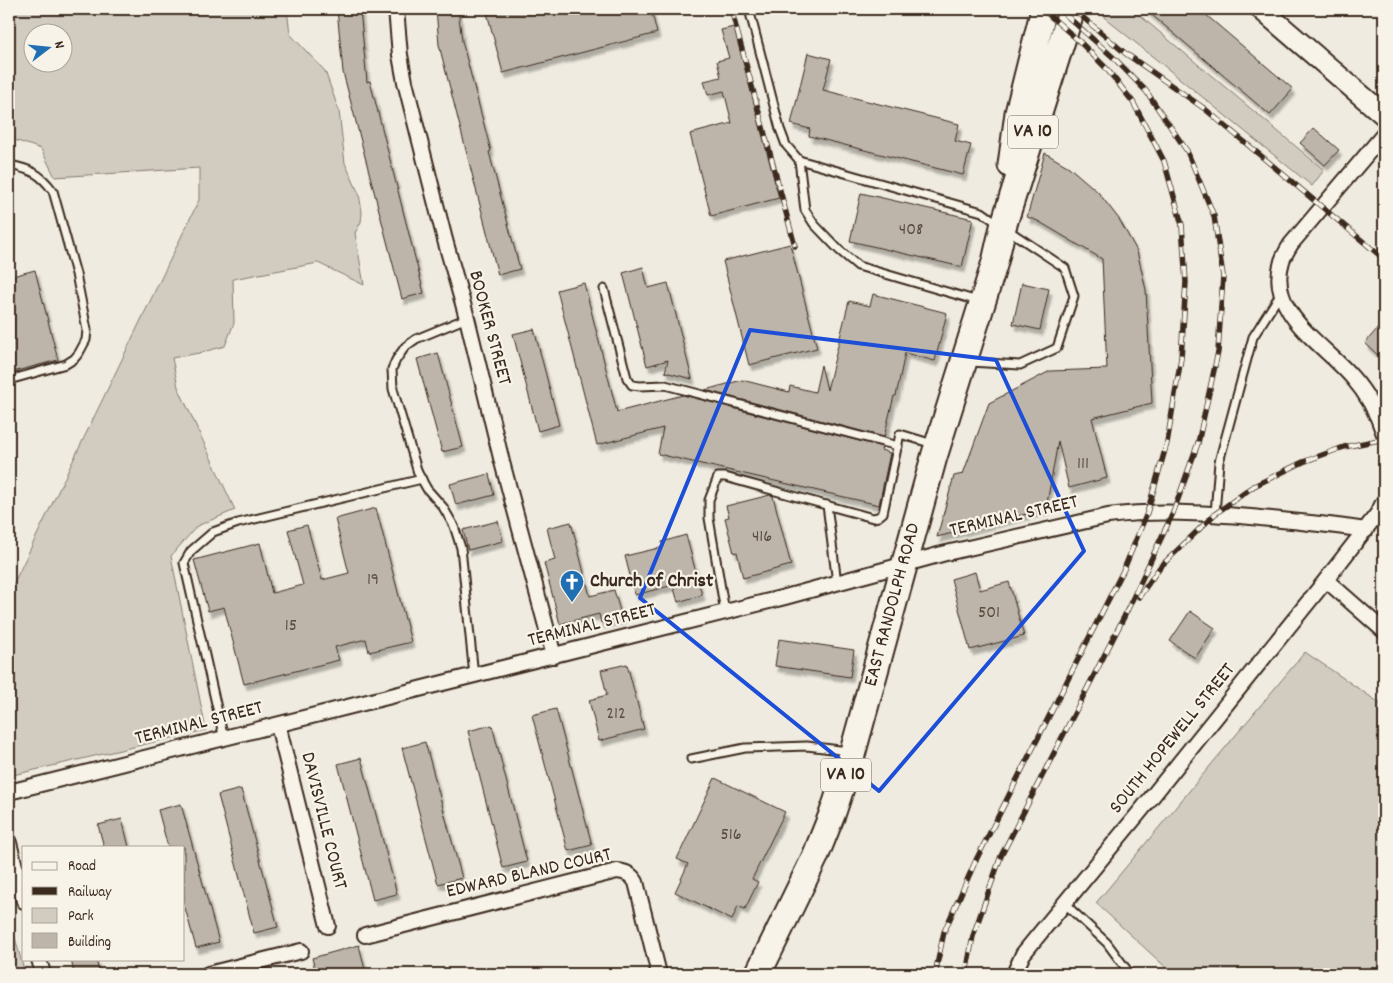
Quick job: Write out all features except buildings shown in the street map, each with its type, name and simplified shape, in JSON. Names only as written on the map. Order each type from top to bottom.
[{"type":"highway","name":"EAST RANDOLPH ROAD","points":[[1003,227],[1018,113],[1044,9]]},
{"type":"highway","name":"EAST RANDOLPH ROAD","points":[[758,974],[815,857],[833,812],[853,751],[938,445],[995,262],[1003,227],[1072,9]]},
{"type":"street","name":"BOOKER STREET","points":[[396,9],[400,55],[405,82],[467,318],[502,462],[554,656]]},
{"type":"street","points":[[1261,9],[1384,114]]},
{"type":"street","points":[[1384,134],[1291,244],[1282,261],[1280,277],[1281,293],[1288,310],[1309,336],[1352,376],[1367,395],[1378,416],[1384,434]]},
{"type":"street","name":"SOUTH HOPEWELL STREET","points":[[1014,974],[1024,954],[1366,530],[1384,501]]},
{"type":"street","name":"TERMINAL STREET","points":[[9,792],[554,656],[942,554],[1108,516],[1134,513],[1214,514],[1366,530]]},
{"type":"street","points":[[1326,580],[1384,631]]},
{"type":"street","name":"DAVISVILLE COURT","points":[[278,725],[328,926]]},
{"type":"street","points":[[9,844],[22,893]]},
{"type":"street","name":"EDWARD BLAND COURT","points":[[365,935],[617,871],[626,872],[636,882],[659,974]]},
{"type":"street","points":[[208,974],[301,951]]},
{"type":"street","points":[[39,960],[43,974]]},
{"type":"lane","points":[[749,9],[780,129],[786,145],[799,160],[982,212],[1065,268],[1074,296],[1057,348],[1020,365],[964,362]]},
{"type":"lane","points":[[799,160],[805,210],[814,224],[839,250],[858,266],[982,303]]},
{"type":"lane","points":[[9,165],[23,167],[34,172],[53,191],[76,274],[87,330],[86,340],[74,359],[66,364],[9,380]]},
{"type":"lane","points":[[604,289],[627,378],[632,385],[665,385],[898,446]]},
{"type":"lane","points":[[1214,514],[1219,462],[1253,337],[1281,293]]},
{"type":"lane","points":[[467,318],[416,339],[405,347],[392,369],[393,389],[418,473],[427,489],[443,506],[454,526],[461,548],[474,676]]},
{"type":"lane","points":[[725,612],[709,518],[710,500],[718,477],[725,477],[873,518],[883,513],[900,434],[938,445]]},
{"type":"lane","points":[[224,739],[184,563],[191,551],[213,532],[238,523],[422,479]]},
{"type":"lane","points":[[827,505],[837,583]]},
{"type":"lane","points":[[691,759],[745,748],[807,746],[853,751]]},
{"type":"lane","points":[[1064,903],[1107,943],[1130,974]]},
{"type":"highlighted area","points":[[750,330],[996,360],[1084,551],[879,791],[640,598]]},
{"type":"green space","points":[[9,9],[287,9],[290,34],[325,71],[339,111],[345,163],[359,194],[362,212],[361,222],[355,233],[364,285],[318,263],[233,279],[234,323],[225,346],[172,358],[178,387],[235,510],[197,526],[171,556],[206,730],[9,776],[9,593],[199,200],[199,168],[55,177],[41,149],[9,138]]},
{"type":"green space","points":[[1094,9],[1132,9],[1324,170],[1312,186]]},
{"type":"green space","points":[[1305,652],[1384,706],[1384,974],[1173,974],[1096,903]]},
{"type":"green space","points":[[9,916],[25,974],[9,974]]},
{"type":"railway","points":[[730,9],[795,246]]},
{"type":"railway","points":[[935,974],[944,932],[976,860],[1124,569],[1147,513],[1167,443],[1181,358],[1186,282],[1182,225],[1164,161],[1133,102],[1106,68],[1078,40],[1042,9]]},
{"type":"railway","points":[[966,974],[973,936],[1001,856],[1124,617],[1173,513],[1198,443],[1218,352],[1223,276],[1214,216],[1187,151],[1146,91],[1114,58],[1059,9]]},
{"type":"railway","points":[[1073,9],[1125,53],[1205,109],[1384,259]]},
{"type":"railway","points":[[1139,597],[1160,567],[1215,514],[1254,486],[1303,462],[1344,447],[1384,439]]},
{"type":"place","name":"Church of Christ","points":[[572,603]]}]
